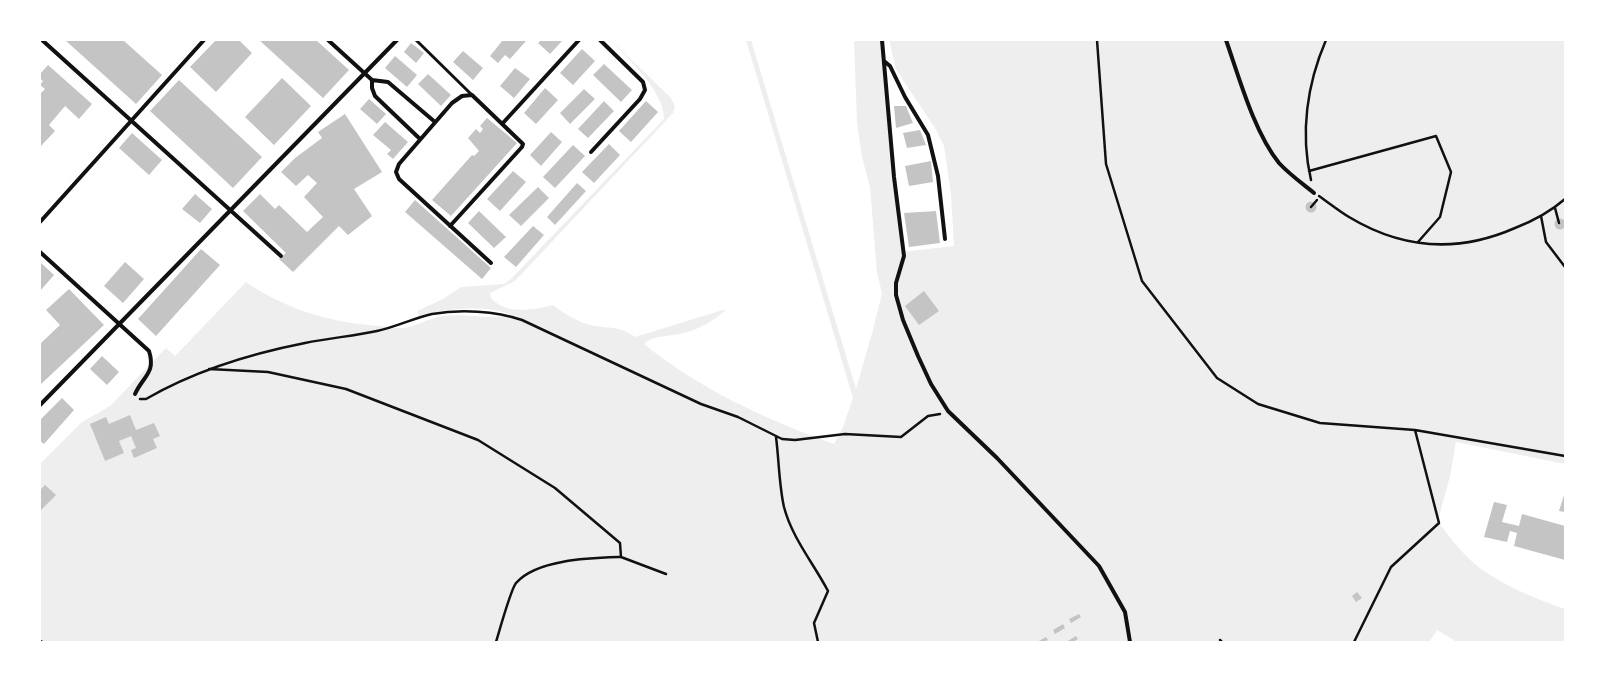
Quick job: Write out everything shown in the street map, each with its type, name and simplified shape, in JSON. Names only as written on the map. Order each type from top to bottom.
[{"type":"street","points":[[42,40],[281,256]]},
{"type":"street","points":[[40,222],[204,40]]},
{"type":"street","points":[[328,40],[372,80],[388,82],[435,122]]},
{"type":"street","points":[[40,405],[396,40]]},
{"type":"street","points":[[502,124],[579,40]]},
{"type":"street","points":[[590,152],[640,99],[645,90],[643,82],[600,40]]},
{"type":"street","points":[[882,40],[894,177],[904,256],[896,284],[896,295],[903,320],[928,377],[940,399],[952,414],[998,458],[1099,566],[1122,607],[1130,642]]},
{"type":"street","points":[[1226,40],[1250,108],[1270,149],[1280,164],[1314,192]]},
{"type":"street","points":[[884,60],[890,66],[905,97],[928,135],[938,176],[945,239]]},
{"type":"street","points":[[372,80],[372,88],[375,96],[420,139]]},
{"type":"street","points":[[450,226],[522,147],[521,141],[472,95],[466,95],[457,99],[399,164],[396,172],[399,178],[450,226],[491,263]]},
{"type":"street","points":[[40,252],[149,351],[152,360],[151,370],[135,394]]},
{"type":"lane","points":[[416,40],[472,95]]},
{"type":"path","points":[[1097,40],[1106,164],[1142,281],[1217,378],[1258,404],[1320,423],[1415,430],[1565,456]]},
{"type":"path","points":[[1326,40],[1319,56],[1311,87],[1306,117],[1305,150],[1314,192],[1349,217],[1377,231],[1406,241],[1442,245],[1476,241],[1500,235],[1541,216],[1555,208],[1565,199]]},
{"type":"path","points":[[1309,171],[1436,136],[1451,172],[1440,217],[1417,242]]},
{"type":"path","points":[[1311,207],[1317,199]]},
{"type":"path","points":[[1555,208],[1559,223]]},
{"type":"path","points":[[1541,216],[1546,242],[1565,267]]},
{"type":"path","points":[[135,394],[136,398],[146,399],[179,381],[206,369],[283,348],[391,328],[431,315],[452,312],[493,314],[522,320],[701,404],[738,417],[782,439],[794,440],[845,434],[901,436],[928,416],[935,413],[952,414]]},
{"type":"path","points":[[206,369],[268,372],[346,389],[478,440],[555,488],[620,543],[621,557]]},
{"type":"path","points":[[1354,642],[1391,567],[1439,523],[1415,430]]},
{"type":"path","points":[[776,437],[784,507],[797,540],[816,567],[828,591],[814,623],[818,642]]},
{"type":"path","points":[[496,642],[515,584],[532,571],[580,558],[621,557],[666,574]]},
{"type":"shaded area","points":[[611,40],[671,98],[675,107],[673,113],[515,281],[490,293],[491,298],[504,307],[520,310],[553,305],[581,322],[619,329],[635,337],[726,309],[716,318],[698,328],[685,333],[652,339],[644,344],[688,376],[734,402],[759,414],[834,444],[843,427],[853,398],[746,40],[751,40],[856,389],[882,293],[877,273],[870,187],[862,157],[857,123],[854,40],[881,40],[901,252],[954,246],[951,194],[944,146],[935,128],[897,71],[889,40],[1565,40],[1565,464],[1456,442],[1439,523],[1453,541],[1481,569],[1522,592],[1565,609],[1565,642],[1457,642],[1437,630],[1429,642],[40,642],[40,464],[82,422],[110,406],[166,348],[175,356],[246,282],[276,300],[293,307],[344,322],[400,328],[413,326],[434,318],[452,315],[494,317],[511,315],[490,310],[465,309],[441,311],[419,316],[417,311],[443,299],[461,287],[504,284],[510,280],[664,119],[662,108],[652,87],[636,66]]},
{"type":"building","points":[[65,40],[123,40],[162,75],[136,104]]},
{"type":"building","points":[[216,40],[239,40],[252,53],[216,92],[190,67]]},
{"type":"building","points":[[259,40],[316,40],[349,70],[323,98]]},
{"type":"building","points":[[503,40],[526,41],[510,59],[505,55],[498,63],[490,56]]},
{"type":"building","points":[[541,40],[563,40],[550,54],[538,43]]},
{"type":"building","points":[[411,43],[424,53],[416,63],[404,52]]},
{"type":"building","points":[[582,49],[595,61],[573,85],[560,73]]},
{"type":"building","points":[[463,51],[483,68],[473,80],[453,62]]},
{"type":"building","points":[[395,56],[417,75],[407,87],[385,68]]},
{"type":"building","points":[[604,64],[632,90],[621,102],[593,75]]},
{"type":"building","points":[[48,65],[92,104],[79,119],[65,106],[49,125],[55,131],[40,147],[40,94],[45,89],[40,85],[43,81],[40,79],[40,74]]},
{"type":"building","points":[[515,68],[530,79],[514,98],[500,86]]},
{"type":"building","points":[[428,74],[451,95],[441,106],[418,84]]},
{"type":"building","points":[[282,78],[311,106],[274,145],[245,117]]},
{"type":"building","points":[[179,80],[262,157],[233,188],[150,111]]},
{"type":"building","points":[[545,88],[558,100],[536,124],[524,113]]},
{"type":"building","points":[[584,89],[595,99],[570,124],[560,113]]},
{"type":"building","points":[[369,99],[386,114],[377,124],[360,109]]},
{"type":"building","points":[[604,101],[614,111],[588,138],[578,129]]},
{"type":"building","points":[[646,101],[658,112],[631,142],[619,131]]},
{"type":"building","points":[[894,106],[906,106],[913,123],[896,128]]},
{"type":"building","points":[[345,114],[382,172],[354,189],[372,216],[348,235],[339,226],[293,272],[279,259],[286,253],[243,211],[260,194],[275,209],[279,205],[307,232],[323,217],[304,197],[317,183],[308,175],[296,186],[281,172],[295,158],[322,138],[318,132]]},
{"type":"building","points":[[487,118],[517,143],[451,216],[432,200],[472,155],[474,156],[479,151],[468,138],[476,129],[480,133],[483,129],[480,126]]},
{"type":"building","points":[[385,122],[408,142],[393,159],[387,154],[391,150],[373,135]]},
{"type":"building","points":[[920,130],[926,145],[907,148],[903,133]]},
{"type":"building","points":[[551,132],[562,142],[541,166],[530,155]]},
{"type":"building","points":[[132,133],[162,160],[149,175],[119,148]]},
{"type":"building","points":[[609,144],[620,155],[594,183],[582,172]]},
{"type":"building","points":[[573,145],[585,156],[555,188],[543,177]]},
{"type":"building","points":[[931,161],[933,182],[909,186],[905,166]]},
{"type":"building","points":[[513,171],[526,182],[500,211],[487,199]]},
{"type":"building","points":[[577,183],[586,191],[555,225],[547,217]]},
{"type":"building","points":[[538,187],[549,198],[521,226],[509,215]]},
{"type":"building","points":[[195,194],[212,209],[200,223],[182,209]]},
{"type":"building","points":[[415,200],[491,268],[482,279],[405,212]]},
{"type":"building","points":[[1311,201],[1315,203],[1317,207],[1315,211],[1311,213],[1307,211],[1305,207],[1307,203]]},
{"type":"building","points":[[479,211],[506,237],[494,248],[468,223]]},
{"type":"building","points":[[936,211],[940,243],[909,247],[904,213]]},
{"type":"building","points":[[1560,218],[1564,220],[1566,224],[1564,228],[1560,230],[1556,228],[1554,224],[1556,220]]},
{"type":"building","points":[[533,226],[544,235],[516,267],[504,257]]},
{"type":"building","points":[[201,249],[220,265],[156,336],[138,319]]},
{"type":"building","points":[[40,262],[54,275],[40,291]]},
{"type":"building","points":[[125,262],[144,279],[123,303],[104,286]]},
{"type":"building","points":[[69,289],[104,325],[40,385],[40,344],[60,325],[46,310]]},
{"type":"building","points":[[924,291],[939,311],[919,325],[905,306]]},
{"type":"building","points":[[102,356],[119,372],[107,385],[90,369]]},
{"type":"building","points":[[62,398],[74,410],[44,444],[40,441],[40,420]]},
{"type":"building","points":[[130,415],[136,430],[154,423],[160,436],[153,439],[157,448],[134,458],[131,450],[136,448],[131,436],[119,441],[124,453],[105,461],[90,424],[106,417],[109,424]]},
{"type":"building","points":[[45,485],[56,495],[40,511],[40,490]]},
{"type":"building","points":[[1565,492],[1565,512],[1559,511]]},
{"type":"building","points":[[1494,502],[1507,505],[1502,522],[1519,526],[1522,514],[1565,526],[1565,560],[1514,546],[1517,533],[1510,531],[1507,542],[1484,537]]},
{"type":"building","points":[[1357,592],[1362,598],[1356,602],[1352,596]]},
{"type":"building","points":[[1079,614],[1081,617],[1071,623],[1069,619]]},
{"type":"building","points":[[1063,624],[1065,628],[1055,634],[1053,630]]},
{"type":"building","points":[[1076,636],[1078,639],[1073,642],[1066,642]]},
{"type":"building","points":[[1046,637],[1048,640],[1044,642],[1037,642]]}]
